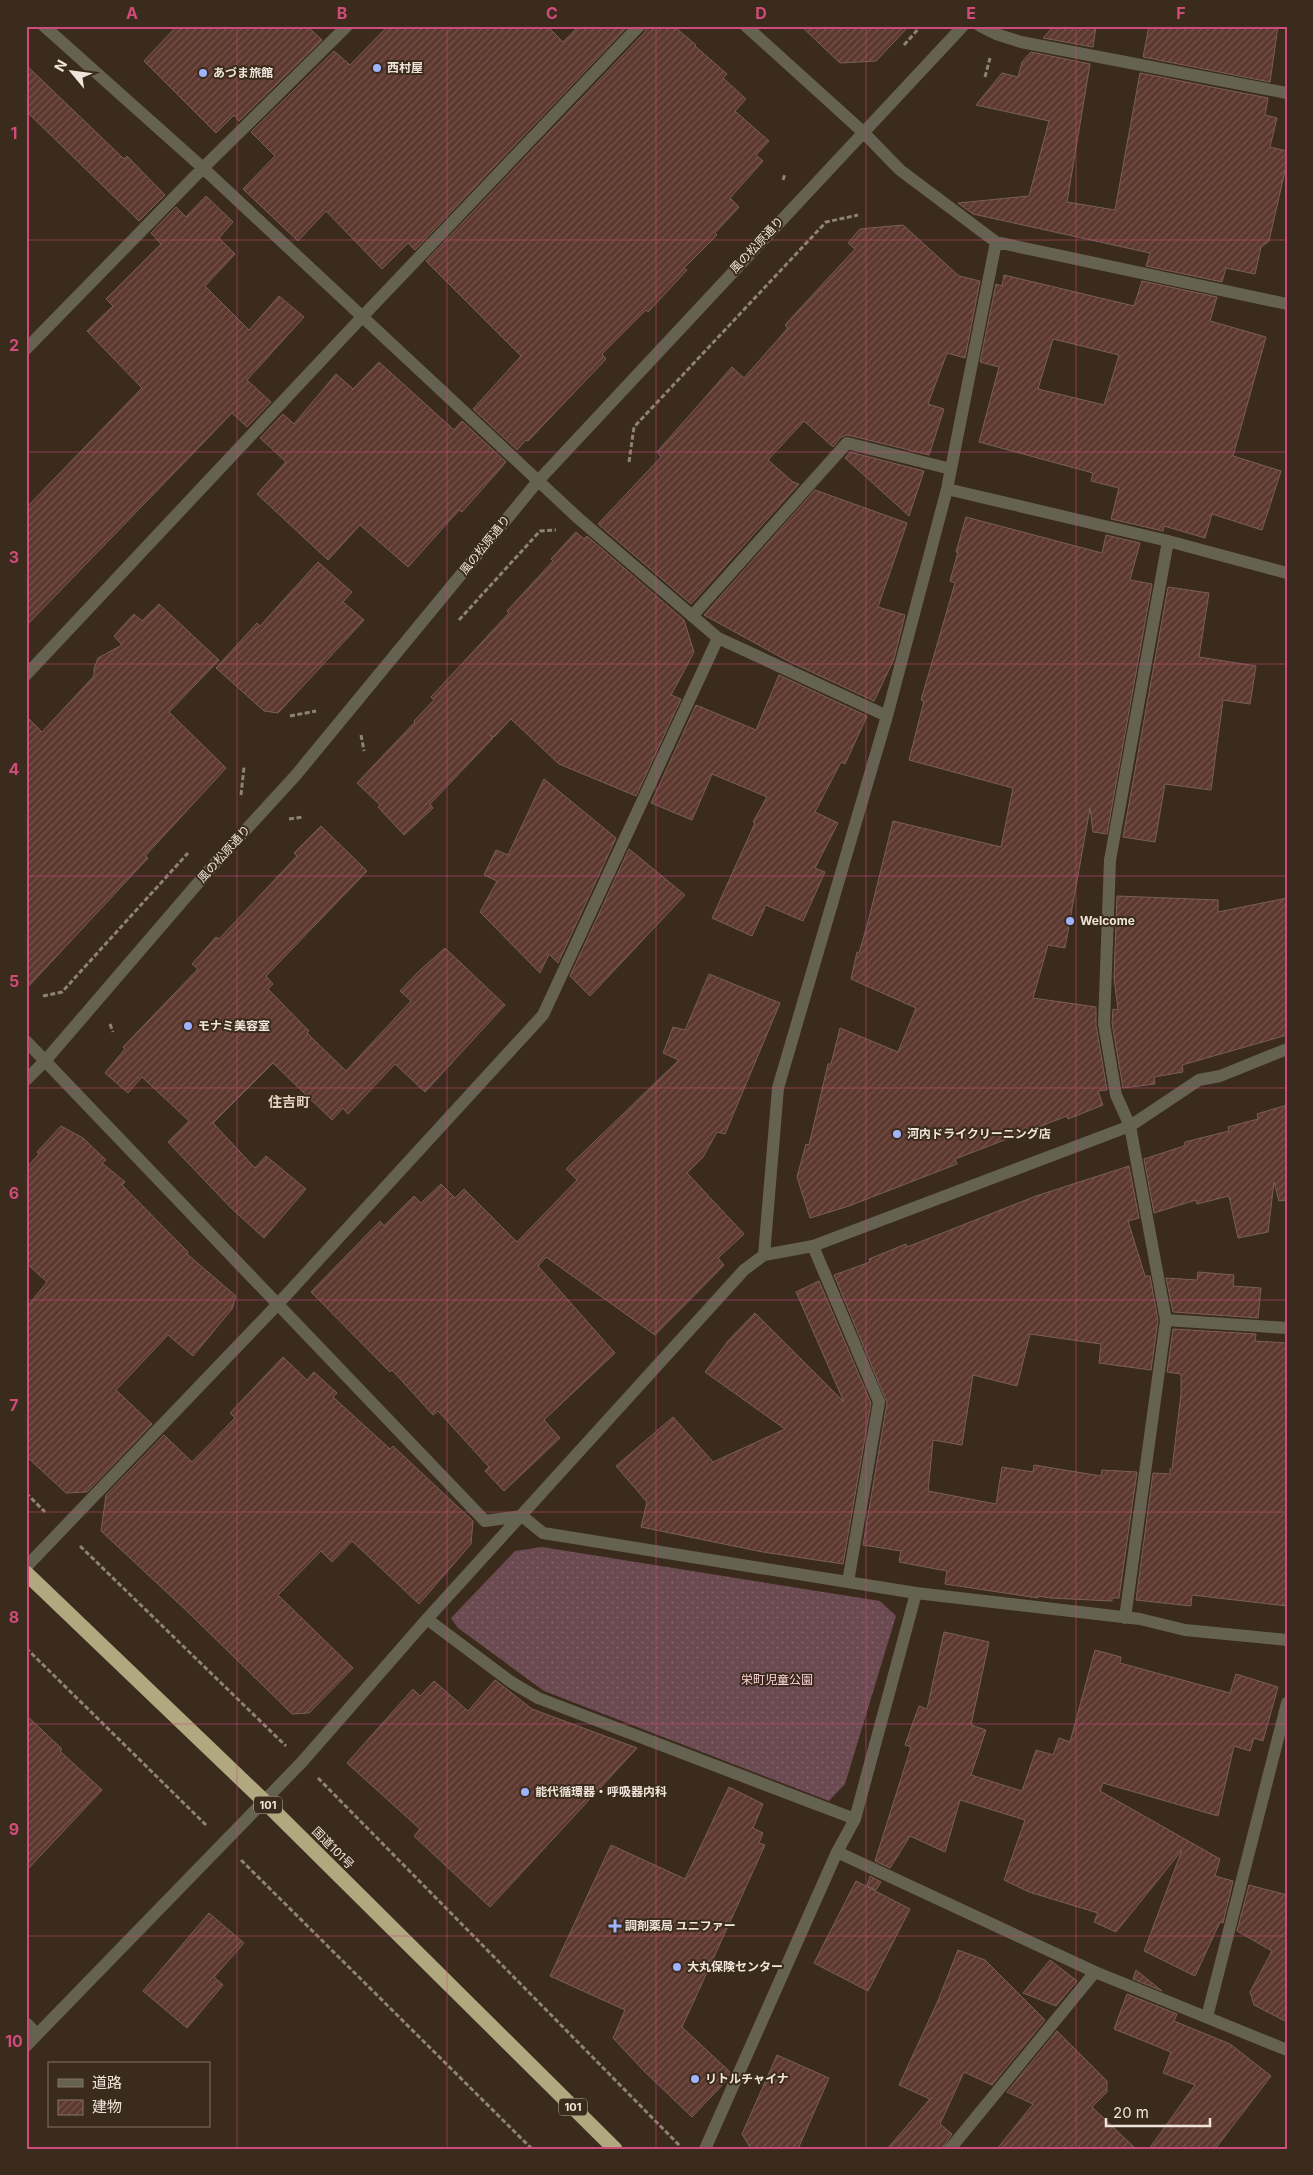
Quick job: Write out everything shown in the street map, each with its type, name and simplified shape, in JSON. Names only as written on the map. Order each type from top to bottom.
[{"type":"highway","name":"国道101号","points":[[26,1573],[264,1801],[615,2149]]},
{"type":"street","points":[[44,26],[203,168],[538,481],[718,638],[887,716]]},
{"type":"street","points":[[26,349],[203,168],[347,26]]},
{"type":"street","points":[[26,675],[363,316],[639,26]]},
{"type":"street","points":[[746,26],[862,132],[900,170],[996,242],[1287,304]]},
{"type":"street","name":"風の松原通り","points":[[26,1080],[46,1061],[210,869],[296,775],[538,481],[963,26]]},
{"type":"street","points":[[980,26],[996,34],[1021,42],[1287,93]]},
{"type":"street","points":[[764,1255],[778,1088],[887,716],[946,489],[996,242]]},
{"type":"street","points":[[692,616],[847,443],[951,469]]},
{"type":"street","points":[[946,489],[1168,541],[1287,573]]},
{"type":"street","points":[[1125,1618],[1166,1320],[1130,1126],[1116,1095],[1104,1024],[1110,860],[1168,541]]},
{"type":"street","points":[[26,1567],[278,1304],[543,1015],[718,638]]},
{"type":"street","points":[[26,1041],[485,1521],[522,1516],[543,1533],[916,1593],[1125,1618],[1185,1630],[1287,1640]]},
{"type":"street","points":[[26,2046],[302,1762],[427,1619],[744,1270],[764,1255],[814,1246],[1130,1126],[1199,1080],[1220,1076],[1287,1049]]},
{"type":"street","points":[[814,1246],[879,1402],[848,1582]]},
{"type":"street","points":[[1166,1320],[1287,1328]]},
{"type":"street","points":[[705,2149],[837,1852],[855,1820],[916,1593]]},
{"type":"street","points":[[427,1619],[511,1682],[538,1698],[855,1820]]},
{"type":"street","points":[[1207,2017],[1287,1703]]},
{"type":"street","points":[[837,1852],[1095,1972],[1287,2050]]},
{"type":"street","points":[[950,2149],[1095,1972]]},
{"type":"street","points":[[26,2023],[37,2034]]},
{"type":"path","points":[[904,45],[921,26]]},
{"type":"path","points":[[629,462],[634,427],[826,222],[858,215]]},
{"type":"path","points":[[453,626],[540,531],[558,530]]},
{"type":"path","points":[[359,728],[364,751]]},
{"type":"path","points":[[236,801],[242,793],[244,767]]},
{"type":"path","points":[[43,996],[62,992],[189,852]]},
{"type":"path","points":[[26,1493],[302,1762],[683,2149]]},
{"type":"path","points":[[26,1648],[532,2149]]},
{"type":"green space","name":"栄町児童公園","points":[[542,1547],[880,1601],[896,1616],[845,1784],[829,1801],[544,1691],[458,1628],[451,1618],[515,1551]]},
{"type":"building","points":[[177,26],[307,26],[322,40],[239,121],[234,115],[216,133],[144,61]]},
{"type":"building","points":[[388,26],[547,26],[563,42],[579,26],[628,26],[415,250],[408,243],[382,269],[326,211],[298,241],[243,189],[275,156],[251,132],[334,51],[350,65]]},
{"type":"building","points":[[647,26],[677,29],[727,74],[723,78],[746,99],[735,111],[769,141],[756,155],[763,161],[730,198],[739,207],[715,233],[717,235],[684,268],[687,270],[648,312],[646,310],[602,354],[606,359],[528,441],[526,440],[517,450],[473,409],[521,356],[426,261],[645,32]]},
{"type":"building","points":[[801,26],[909,26],[876,61],[840,63]]},
{"type":"building","points":[[1054,26],[1096,26],[1093,47],[1043,38]]},
{"type":"building","points":[[1149,26],[1278,26],[1270,82],[1143,57]]},
{"type":"building","points":[[1031,52],[1090,64],[1067,202],[1115,210],[1140,73],[1268,98],[1265,115],[1277,118],[1270,147],[1287,151],[1287,162],[1269,241],[1261,247],[1255,274],[1226,268],[1222,282],[1146,266],[1150,253],[973,214],[958,203],[1029,196],[1049,121],[976,105],[1002,73],[1018,77],[1022,62]]},
{"type":"building","points":[[26,65],[124,159],[127,156],[165,195],[139,221],[26,111]]},
{"type":"building","points":[[206,196],[233,222],[219,238],[235,254],[205,286],[249,330],[279,296],[304,317],[247,380],[271,402],[247,427],[232,413],[26,626],[26,508],[142,388],[87,331],[113,306],[106,299],[161,244],[151,233],[176,207],[186,217]]},
{"type":"building","points":[[903,225],[959,276],[980,281],[965,358],[947,353],[928,404],[944,409],[929,455],[848,435],[841,437],[833,447],[804,421],[768,460],[793,482],[799,484],[691,604],[598,524],[661,457],[657,452],[732,367],[744,378],[788,328],[785,325],[855,249],[848,243],[860,229]]},
{"type":"building","points":[[1004,275],[1134,306],[1142,281],[1217,297],[1210,321],[1266,337],[1233,456],[1281,471],[1262,530],[1212,514],[1205,538],[1164,526],[1163,531],[1111,519],[1119,488],[1091,481],[1093,473],[979,442],[999,367],[980,362],[996,284],[1002,286]],"holes":[[[1053,339],[1119,355],[1104,405],[1038,389]]]},
{"type":"building","points":[[379,362],[454,430],[462,421],[506,462],[462,512],[459,510],[408,567],[360,525],[328,560],[257,494],[286,462],[260,438],[283,414],[294,424],[336,374],[353,389]]},
{"type":"building","points":[[850,452],[924,471],[909,516],[845,458]]},
{"type":"building","points":[[815,490],[907,523],[878,607],[905,615],[894,659],[874,701],[786,660],[704,615]]},
{"type":"building","points":[[966,517],[1102,553],[1106,535],[1140,543],[1130,580],[1152,584],[1107,834],[1093,832],[1090,808],[1065,948],[1048,945],[1033,998],[1096,1007],[1096,1025],[1107,1090],[1098,1091],[1103,1105],[1068,1119],[1067,1116],[955,1159],[957,1164],[849,1206],[810,1218],[797,1177],[806,1144],[809,1145],[828,1064],[831,1064],[840,1028],[898,1052],[916,1008],[851,979],[857,952],[859,953],[868,922],[893,821],[1001,847],[1013,788],[909,760],[924,701],[921,700],[955,583],[950,581]]},
{"type":"building","points":[[576,532],[584,539],[587,536],[684,620],[694,652],[671,695],[681,699],[636,796],[559,764],[511,719],[494,737],[490,735],[493,738],[430,804],[433,808],[404,835],[378,807],[380,805],[357,783],[415,722],[434,700],[431,697],[509,613],[507,611],[553,561],[551,559]]},
{"type":"building","points":[[318,562],[352,592],[343,602],[364,620],[278,713],[264,711],[216,668],[257,623],[260,626]]},
{"type":"building","points":[[1168,587],[1209,593],[1199,657],[1256,666],[1250,704],[1223,700],[1211,790],[1165,784],[1155,842],[1123,837]]},
{"type":"building","points":[[159,604],[219,660],[169,712],[226,768],[145,856],[148,858],[26,989],[26,716],[42,732],[94,676],[94,669],[98,658],[122,645],[114,636],[134,614],[142,621]]},
{"type":"building","points":[[779,675],[867,716],[845,764],[841,762],[815,812],[838,823],[815,868],[825,872],[803,921],[766,905],[752,936],[712,918],[755,823],[753,822],[767,797],[712,774],[692,820],[651,803],[696,705],[756,730]]},
{"type":"building","points":[[544,779],[616,838],[558,963],[549,954],[540,973],[480,912],[497,881],[484,875],[496,850],[508,855]]},
{"type":"building","points":[[321,826],[367,871],[266,976],[273,984],[268,989],[309,1031],[307,1033],[346,1071],[411,1001],[400,991],[445,948],[505,1005],[425,1092],[395,1064],[348,1114],[343,1108],[332,1120],[273,1063],[213,1123],[255,1168],[266,1156],[306,1189],[264,1238],[231,1208],[168,1142],[189,1121],[142,1077],[128,1093],[105,1073],[125,1049],[123,1047],[198,969],[192,964],[216,937],[219,939],[297,856],[294,853]]},
{"type":"building","points":[[629,849],[685,895],[590,996],[570,976]]},
{"type":"building","points":[[1117,896],[1218,900],[1218,912],[1287,898],[1287,1035],[1182,1065],[1183,1072],[1154,1077],[1155,1084],[1123,1088],[1112,1023],[1113,1009],[1118,1010],[1114,978]]},
{"type":"building","points":[[709,974],[780,1003],[725,1134],[717,1132],[703,1157],[687,1173],[744,1234],[718,1258],[724,1265],[655,1335],[546,1257],[538,1266],[615,1353],[544,1420],[560,1438],[504,1491],[485,1471],[489,1467],[438,1411],[433,1415],[392,1370],[390,1372],[311,1292],[380,1221],[384,1226],[414,1196],[421,1203],[441,1184],[455,1198],[464,1189],[517,1242],[577,1180],[566,1169],[679,1060],[663,1053],[673,1027],[685,1030]]},
{"type":"building","points":[[1287,1105],[1287,1200],[1279,1201],[1274,1182],[1268,1232],[1238,1238],[1229,1196],[1197,1204],[1196,1200],[1154,1213],[1144,1159],[1184,1146],[1185,1142],[1229,1131],[1228,1127],[1258,1119],[1257,1114]]},
{"type":"building","points":[[61,1126],[83,1138],[106,1160],[102,1163],[125,1182],[122,1185],[188,1252],[187,1254],[236,1296],[232,1309],[193,1356],[168,1335],[116,1390],[152,1424],[87,1492],[66,1493],[26,1456],[26,1308],[47,1282],[26,1263],[26,1168],[39,1154],[37,1152]]},
{"type":"building","points":[[1129,1166],[1139,1218],[1128,1221],[1145,1276],[1150,1276],[1158,1320],[1151,1370],[1099,1363],[1101,1344],[1030,1334],[1017,1386],[973,1375],[962,1445],[933,1440],[928,1491],[996,1504],[1002,1467],[1033,1472],[1034,1465],[1101,1476],[1102,1470],[1137,1472],[1119,1598],[1112,1598],[1112,1601],[1038,1596],[1038,1598],[945,1584],[947,1571],[899,1562],[901,1551],[863,1545],[887,1403],[834,1275],[870,1262],[869,1259],[906,1244],[907,1247],[1036,1196]]},
{"type":"building","points":[[1198,1272],[1234,1275],[1233,1286],[1261,1288],[1258,1318],[1173,1312],[1166,1278],[1197,1280]]},
{"type":"building","points":[[819,1281],[871,1403],[843,1564],[763,1552],[641,1527],[647,1502],[616,1466],[673,1417],[713,1462],[785,1429],[705,1372],[728,1341],[755,1313],[844,1402],[796,1292]]},
{"type":"building","points":[[1173,1329],[1256,1334],[1255,1341],[1287,1343],[1287,1606],[1192,1595],[1191,1606],[1136,1600],[1153,1473],[1170,1474],[1170,1469],[1172,1469],[1181,1394],[1181,1374],[1167,1372]]},
{"type":"building","points":[[283,1357],[307,1380],[314,1372],[337,1393],[333,1397],[390,1449],[393,1446],[473,1521],[471,1544],[419,1604],[352,1541],[332,1562],[321,1551],[278,1595],[353,1668],[309,1713],[292,1714],[189,1613],[101,1531],[106,1495],[164,1435],[192,1462],[235,1418],[230,1413]]},
{"type":"building","points":[[944,1632],[989,1642],[971,1725],[986,1730],[971,1775],[1022,1791],[1036,1750],[1053,1755],[1059,1738],[1070,1742],[1095,1650],[1121,1657],[1120,1663],[1230,1693],[1236,1674],[1278,1687],[1263,1741],[1254,1738],[1250,1751],[1234,1746],[1218,1816],[1103,1783],[1100,1791],[1220,1859],[1215,1876],[1233,1881],[1223,1923],[1220,1922],[1195,1976],[1144,1951],[1182,1850],[1116,1932],[1094,1922],[1098,1913],[1029,1892],[1004,1880],[1025,1820],[960,1800],[945,1852],[910,1836],[890,1868],[875,1861],[911,1747],[905,1745],[919,1706],[927,1709]]},
{"type":"building","points":[[495,1680],[532,1709],[637,1748],[490,1907],[414,1836],[420,1829],[347,1763],[413,1689],[420,1696],[434,1681],[468,1711]]},
{"type":"building","points":[[26,1715],[62,1749],[60,1751],[102,1790],[26,1871]]},
{"type":"building","points":[[729,1787],[763,1804],[753,1828],[763,1833],[759,1843],[765,1845],[682,2027],[730,2072],[727,2080],[692,2117],[613,2038],[625,2010],[550,1976],[611,1845],[685,1879]]},
{"type":"building","points":[[870,1876],[881,1882],[876,1890],[867,1886]]},
{"type":"building","points":[[856,1881],[910,1909],[868,1991],[814,1963]]},
{"type":"building","points":[[1249,1885],[1287,1895],[1287,2022],[1254,2005],[1250,1992],[1272,1951],[1237,1931]]},
{"type":"building","points":[[209,1913],[244,1943],[214,1977],[223,1985],[187,2028],[143,1991]]},
{"type":"building","points":[[958,1950],[985,1960],[1045,2020],[992,2085],[964,2072],[940,2124],[952,2134],[942,2149],[887,2149],[930,2099],[899,2085],[937,2003]]},
{"type":"building","points":[[1050,1960],[1077,1981],[1056,2006],[1023,1993]]},
{"type":"building","points":[[1136,1970],[1162,1991],[1133,1979]]},
{"type":"building","points":[[1127,1994],[1177,2014],[1174,2021],[1230,2044],[1271,2076],[1215,2149],[1149,2149],[1195,2085],[1163,2073],[1171,2052],[1114,2029]]},
{"type":"building","points":[[1057,2031],[1107,2081],[1107,2092],[1092,2107],[1136,2149],[997,2149],[1033,2104],[1007,2092]]},
{"type":"building","points":[[777,2055],[829,2078],[798,2149],[751,2149],[742,2134]]},
{"type":"place","name":"西村屋","points":[[377,68]]},
{"type":"place","name":"あづま旅館","points":[[203,73]]},
{"type":"place","name":"Welcome","points":[[1070,921]]},
{"type":"place","name":"モナミ美容室","points":[[188,1026]]},
{"type":"place","name":"河内ドライクリーニング店","points":[[897,1134]]},
{"type":"place","name":"能代循環器・呼吸器内科","points":[[525,1792]]},
{"type":"place","name":"調剤薬局 ユニファー","points":[[615,1926]]},
{"type":"place","name":"大丸保険センター","points":[[677,1967]]},
{"type":"place","name":"リトルチャイナ","points":[[695,2079]]},
{"type":"district","name":"住吉町","points":[[289,1102]]}]
